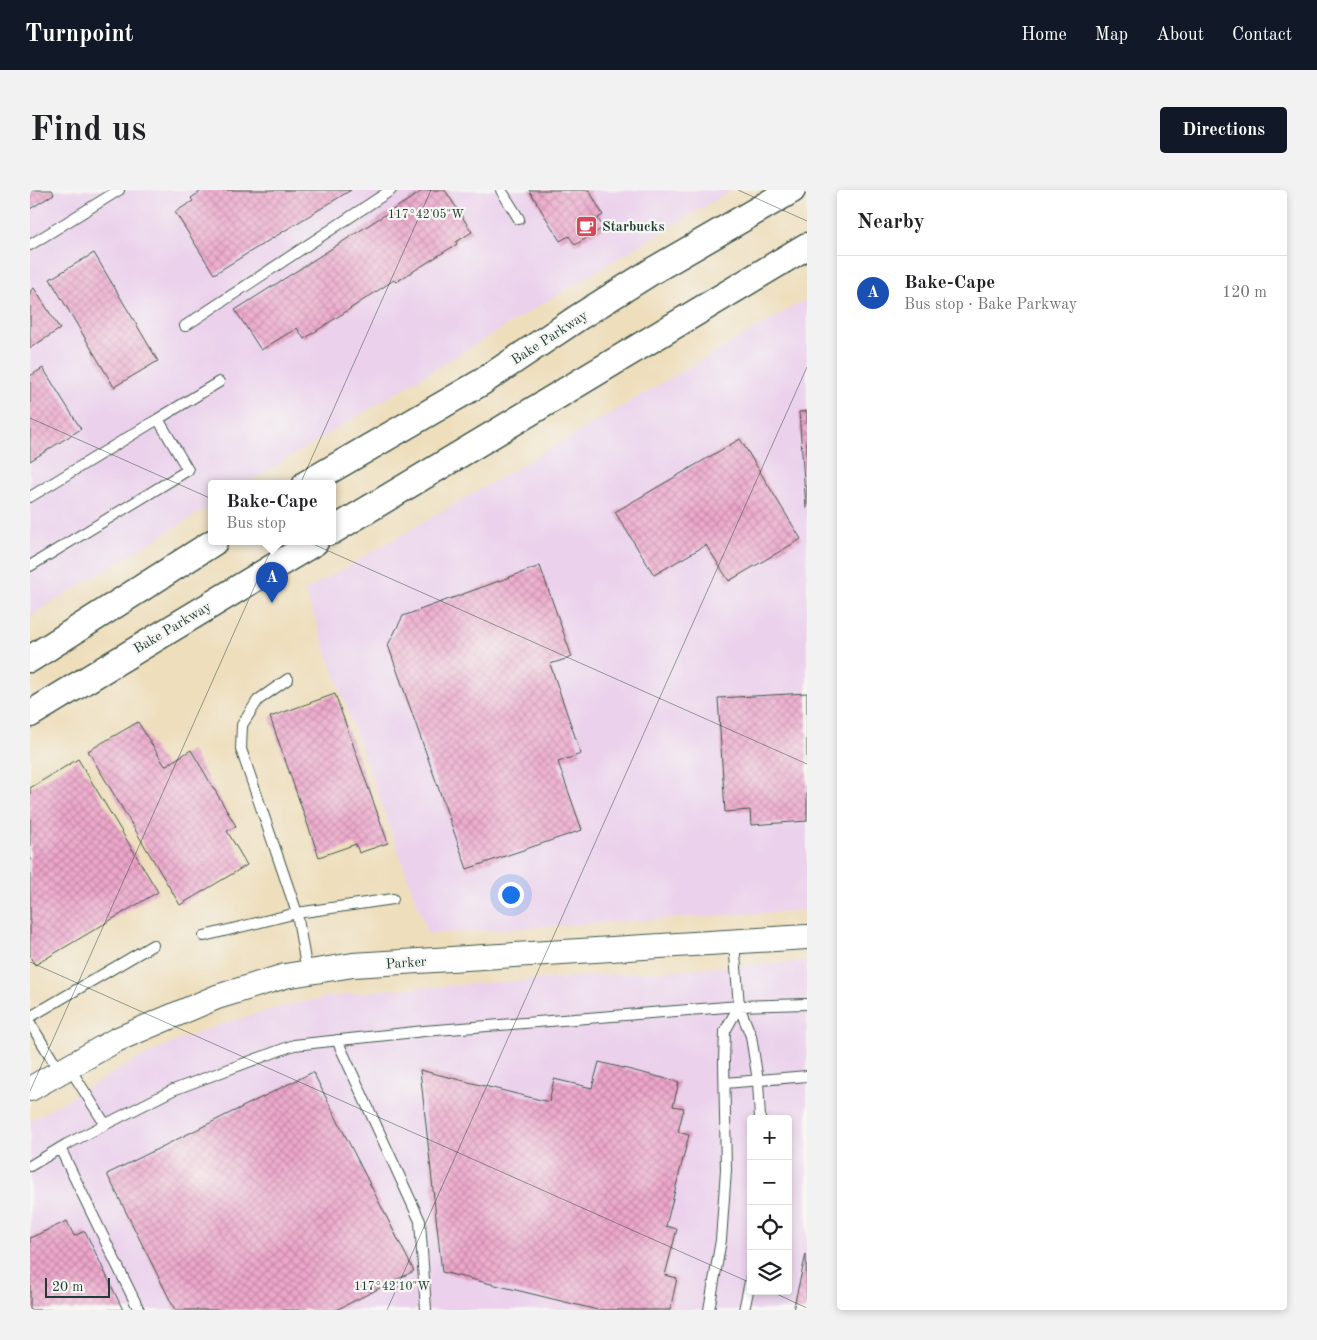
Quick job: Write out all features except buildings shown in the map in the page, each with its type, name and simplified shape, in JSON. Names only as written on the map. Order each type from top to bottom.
[{"type":"main road","name":"Bake Parkway","points":[[313,480],[482,382],[654,270],[792,190]]},
{"type":"main road","points":[[336,529],[807,246]]},
{"type":"main road","points":[[30,659],[209,545]]},
{"type":"main road","name":"Bake Parkway","points":[[30,714],[310,545]]},
{"type":"street","name":"Parker","points":[[30,1089],[116,1040],[218,997],[285,976],[353,965],[807,937]]},
{"type":"lane","points":[[30,246],[119,190]]},
{"type":"lane","points":[[185,326],[392,190]]},
{"type":"lane","points":[[501,190],[519,219]]},
{"type":"lane","points":[[30,497],[219,382]]},
{"type":"lane","points":[[30,566],[188,470],[158,419]]},
{"type":"lane","points":[[288,679],[258,700],[242,725],[241,749],[298,913],[307,972]]},
{"type":"lane","points":[[204,936],[298,913],[393,899]]},
{"type":"lane","points":[[734,942],[739,1006],[751,1036],[758,1081],[760,1115]]},
{"type":"lane","points":[[30,1017],[153,945]]},
{"type":"lane","points":[[30,1166],[105,1124],[173,1090],[294,1045],[424,1031],[739,1006],[807,1004]]},
{"type":"lane","points":[[709,1310],[720,1240],[726,1170],[725,1031],[739,1006]]},
{"type":"lane","points":[[30,1023],[105,1124]]},
{"type":"lane","points":[[338,1040],[420,1221],[426,1310]]},
{"type":"lane","points":[[725,1083],[807,1076]]},
{"type":"lane","points":[[60,1148],[140,1310]]},
{"type":"lane","points":[[744,1310],[747,1295]]},
{"type":"shaded area","points":[[30,190],[732,190],[253,480],[208,480],[208,507],[30,616]]},
{"type":"shaded area","points":[[807,299],[807,910],[428,934],[305,591]]},
{"type":"shaded area","points":[[807,961],[807,1310],[30,1310],[30,1121],[139,1058],[179,1040],[269,1010],[327,997],[383,990]]},
{"type":"place","name":"Starbucks","points":[[586,226]]},
{"type":"place","name":"Bake-Cape","points":[[272,603]]}]
